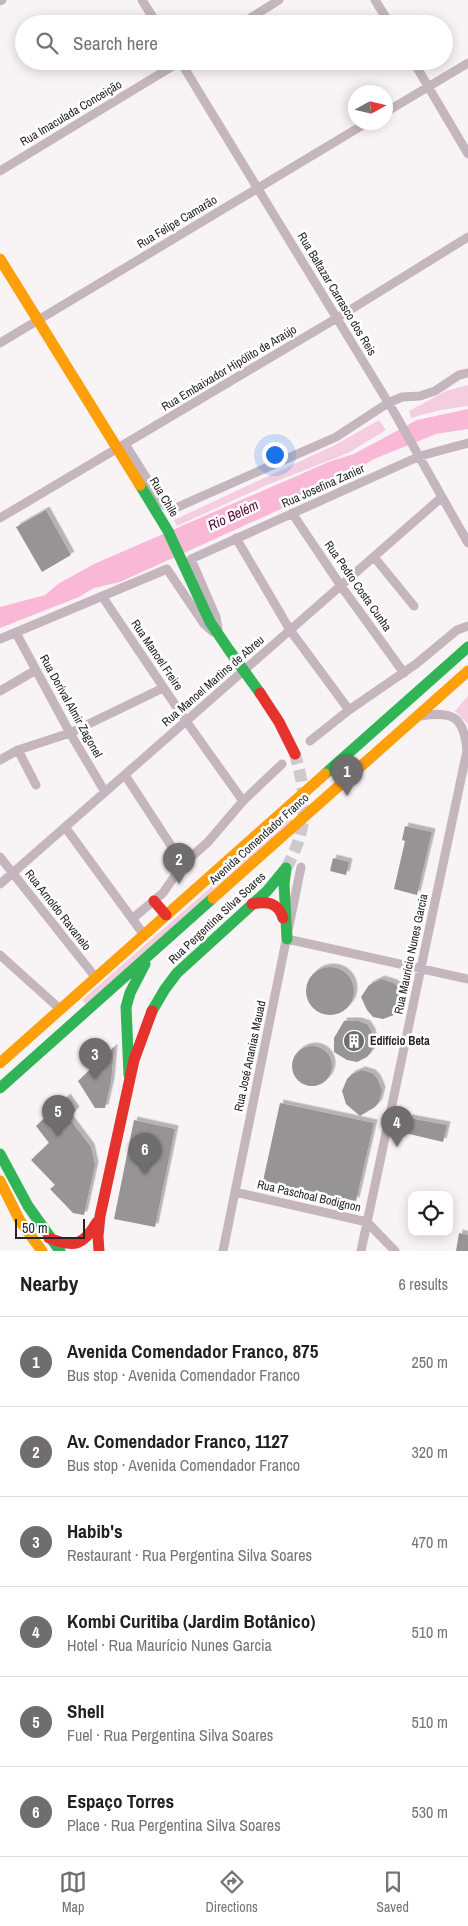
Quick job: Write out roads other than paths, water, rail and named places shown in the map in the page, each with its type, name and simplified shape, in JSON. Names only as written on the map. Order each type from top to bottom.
[{"type":"main road","name":"Rua Chile","points":[[0,259],[122,446],[147,495],[175,542],[203,607],[220,637],[280,722],[295,754]]},
{"type":"main road","name":"Avenida Comendador Franco","points":[[0,1063],[468,647]]},
{"type":"main road","name":"Avenida Comendador Franco","points":[[0,1088],[468,671]]},
{"type":"main road","name":"Rua Pergentina Silva Soares","points":[[99,1251],[100,1216],[130,1074],[143,1029],[152,1008],[166,986],[187,962],[252,904],[286,868],[284,884],[286,939]]},
{"type":"main road","points":[[154,901],[166,915]]},
{"type":"main road","points":[[252,904],[269,902],[276,904],[282,915],[286,939]]},
{"type":"main road","points":[[130,1074],[126,1008],[130,993],[150,954]]},
{"type":"main road","points":[[0,1154],[28,1206],[60,1251]]},
{"type":"main road","points":[[0,1181],[20,1221],[42,1251]]},
{"type":"main road","name":"Rua Pergentina Silva Soares","points":[[49,1238],[70,1244],[81,1243],[88,1238],[100,1216]]},
{"type":"street","points":[[142,0],[151,15]]},
{"type":"street","points":[[255,15],[279,0]]},
{"type":"street","points":[[376,0],[385,15]]},
{"type":"street","points":[[393,108],[468,63]]},
{"type":"street","name":"Rua Imaculada Conceição","points":[[0,171],[165,70]]},
{"type":"street","name":"Rua Baltazar Carrasco dos Reis","points":[[185,70],[394,412],[468,543]]},
{"type":"street","points":[[418,70],[468,154]]},
{"type":"street","name":"Rua Felipe Camarão","points":[[0,343],[355,130]]},
{"type":"street","name":"Rua Embaixador Hipólito de Araújo","points":[[0,518],[337,318],[468,237]]},
{"type":"street","points":[[122,446],[162,503],[171,510],[336,437],[388,403],[402,397],[420,396],[435,391],[459,375],[468,373]]},
{"type":"street","name":"Rua Josefina Zanier","points":[[220,637],[216,617],[190,559],[418,453],[468,443]]},
{"type":"street","name":"Rua Manoel Martins de Abreu","points":[[0,884],[442,497]]},
{"type":"street","name":"Rua Pedro Costa Cunha","points":[[292,513],[341,586],[404,672]]},
{"type":"street","points":[[236,538],[290,630],[349,710]]},
{"type":"street","points":[[374,557],[414,606]]},
{"type":"street","points":[[0,639],[167,569],[204,624],[220,637]]},
{"type":"street","name":"Rua Manoel Freire","points":[[102,596],[163,688],[243,801]]},
{"type":"street","points":[[310,742],[349,710],[404,672],[457,630],[468,626]]},
{"type":"street","name":"Rua Dorival Almir Zagonel","points":[[16,633],[70,733],[105,792]]},
{"type":"street","points":[[0,691],[36,670]]},
{"type":"street","points":[[0,760],[18,750],[70,733],[163,688]]},
{"type":"street","name":"Rua Maurício Nunes Garcia","points":[[361,1251],[467,748],[462,726],[454,717],[444,714],[418,716]]},
{"type":"street","points":[[18,750],[36,785]]},
{"type":"street","points":[[132,919],[163,893],[183,864],[208,842],[243,801],[282,764]]},
{"type":"street","points":[[124,775],[183,864]]},
{"type":"street","points":[[64,827],[144,935]]},
{"type":"street","name":"Rua Arnoldo Ravanelo","points":[[0,857],[96,978]]},
{"type":"street","name":"Rua José Ananias Mauad","points":[[223,1251],[301,866]]},
{"type":"street","points":[[286,939],[468,978]]},
{"type":"street","points":[[0,955],[60,1009]]},
{"type":"street","name":"Rua Paschoal Bodignon","points":[[235,1192],[367,1222],[395,1251]]},
{"type":"water","name":"Rio Belém","points":[[468,409],[468,429],[436,434],[374,459],[303,499],[120,582],[94,588],[79,597],[0,628],[0,607],[45,595],[58,584],[94,564],[331,461],[354,454],[417,420]]},
{"type":"tunnel","points":[[286,868],[299,840],[304,812],[302,784],[295,754]]},
{"type":"place","name":"Avenida Comendador Franco, 875","points":[[347,796]]},
{"type":"place","name":"Av. Comendador Franco, 1127","points":[[179,884]]},
{"type":"place","name":"Edifício Beta","points":[[354,1041]]},
{"type":"place","name":"Habib's","points":[[95,1079]]},
{"type":"place","name":"Shell","points":[[58,1136]]},
{"type":"place","name":"Kombi Curitiba (Jardim Botânico)","points":[[397,1147]]},
{"type":"place","name":"Espaço Torres","points":[[145,1174]]}]
